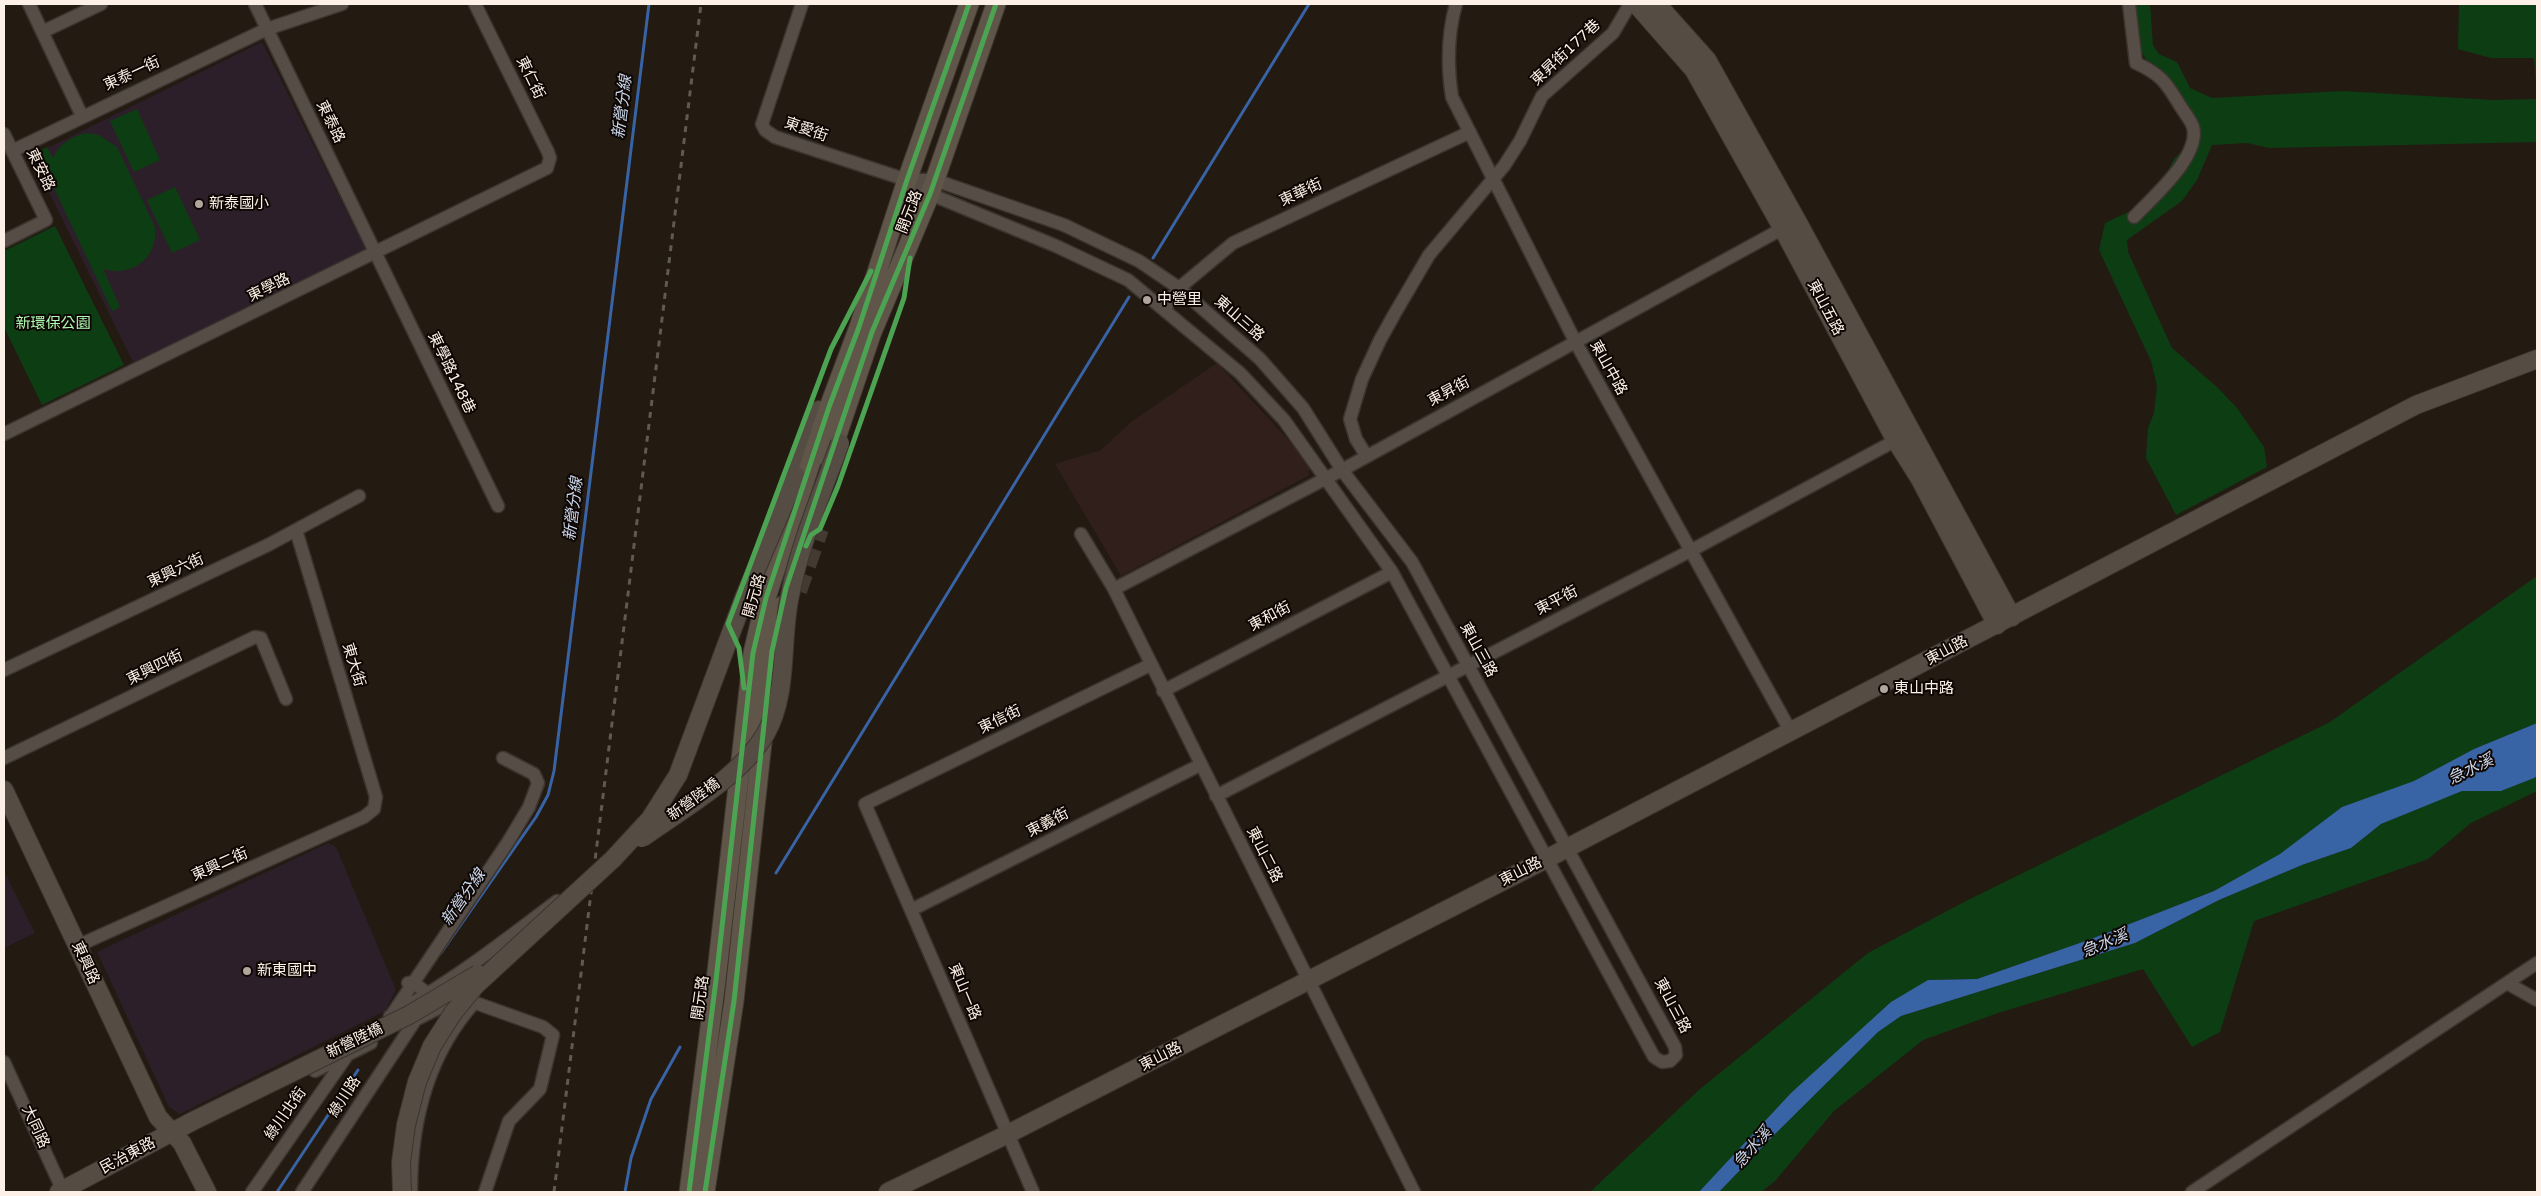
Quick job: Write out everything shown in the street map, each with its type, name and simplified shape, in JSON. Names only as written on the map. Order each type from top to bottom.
[{"type":"main road","name":"開元路","points":[[689,1192],[716,980],[753,653],[766,598],[888,235],[969,4]]},
{"type":"main road","name":"開元路","points":[[705,1192],[734,1001],[772,651],[786,588],[869,341],[933,187],[996,4]]},
{"type":"street","points":[[29,4],[82,116]]},
{"type":"street","points":[[42,32],[101,4]]},
{"type":"street","name":"東泰路","points":[[255,4],[377,253]]},
{"type":"street","name":"東泰一街","points":[[12,151],[267,29],[342,4]]},
{"type":"street","name":"東仁街","points":[[475,4],[548,152],[550,158],[547,168]]},
{"type":"street","name":"東愛街","points":[[802,4],[762,124],[765,130],[775,137],[907,180]]},
{"type":"street","name":"東山中路","points":[[1456,4],[1447,43],[1448,71],[1452,97],[1576,343],[1791,732]]},
{"type":"street","name":"東昇街177巷","points":[[1494,178],[1520,141],[1542,96],[1613,33],[1630,4]]},
{"type":"street","name":"東山五路","points":[[1636,4],[1694,70],[1790,225]]},
{"type":"street","name":"東山五路","points":[[1657,4],[1707,60],[1790,225],[2004,621]]},
{"type":"street","points":[[2129,4],[2136,63],[2155,72],[2166,83],[2193,128],[2192,146],[2175,174],[2134,216]]},
{"type":"street","name":"東華街","points":[[1164,309],[1180,288],[1233,243],[1470,132]]},
{"type":"street","name":"東安路","points":[[4,134],[46,220],[4,241]]},
{"type":"street","name":"東學路","points":[[4,434],[377,253],[547,168]]},
{"type":"street","points":[[1366,456],[1356,440],[1350,419],[1362,379],[1380,340],[1429,255],[1494,178]]},
{"type":"street","name":"東山三路","points":[[907,180],[933,187],[1064,224],[1140,261],[1180,288],[1260,359],[1303,408],[1342,470],[1412,562],[1676,1047],[1676,1055],[1670,1061],[1662,1062],[1654,1056],[1392,572],[1284,420],[1240,373],[1128,280],[933,187]]},
{"type":"street","name":"東昇街","points":[[1114,588],[1324,477],[1342,470],[1790,225]]},
{"type":"street","name":"新營陸橋","points":[[402,1192],[401,1162],[406,1125],[417,1082],[432,1046],[453,1014],[475,986],[613,859],[650,819],[678,776],[744,598],[796,476],[808,438],[888,235]]},
{"type":"street","name":"開元路","points":[[840,443],[912,240]]},
{"type":"street","name":"東學路148巷","points":[[377,253],[419,346],[498,506]]},
{"type":"street","name":"東山路","points":[[888,1192],[1008,1134],[1548,858],[2416,405],[2537,360]]},
{"type":"street","name":"東平街","points":[[1216,796],[1692,550],[1903,437]]},
{"type":"street","name":"新營陸橋","points":[[613,859],[732,772],[749,756],[766,732],[776,704],[782,673],[789,596],[804,543],[840,443]]},
{"type":"street","name":"東興六街","points":[[4,670],[296,530],[359,496]]},
{"type":"street","name":"東大街","points":[[296,530],[376,797],[374,809]]},
{"type":"street","name":"東山二路","points":[[1080,534],[1114,588],[1150,665],[1414,1192]]},
{"type":"street","name":"東和街","points":[[1163,691],[1392,572]]},
{"type":"street","points":[[728,624],[728,648]]},
{"type":"street","name":"東興四街","points":[[4,758],[255,637],[260,638],[286,699]]},
{"type":"street","name":"東信街","points":[[865,804],[1150,665]]},
{"type":"street","points":[[391,1015],[410,982],[508,842],[532,799],[538,783],[534,774],[503,758]]},
{"type":"street","name":"東義街","points":[[911,910],[1200,765]]},
{"type":"street","name":"東興路","points":[[4,790],[158,1117],[182,1143],[207,1192]]},
{"type":"street","name":"東山一路","points":[[865,804],[1033,1192]]},
{"type":"street","name":"東興二街","points":[[77,946],[364,818],[374,809]]},
{"type":"street","points":[[193,1121],[206,1105],[391,1015],[428,994],[498,946],[578,884]]},
{"type":"street","name":"新營陸橋","points":[[193,1121],[409,1015],[471,979],[512,952]]},
{"type":"street","points":[[2192,1192],[2537,963]]},
{"type":"street","points":[[410,982],[428,994],[461,997],[543,1027],[553,1036],[540,1089],[509,1121],[485,1192]]},
{"type":"street","points":[[2507,983],[2537,1000]]},
{"type":"street","points":[[193,1121],[213,1120],[348,1055],[461,997]]},
{"type":"street","points":[[411,1192],[411,1161],[416,1123],[427,1083],[441,1049],[459,1019],[475,1002]]},
{"type":"street","name":"綠川路","points":[[302,1192],[416,1020]]},
{"type":"street","name":"綠川北街","points":[[252,1192],[348,1055]]},
{"type":"street","name":"大同路","points":[[4,1062],[41,1138],[62,1192]]},
{"type":"street","name":"民治東路","points":[[62,1192],[193,1121]]},
{"type":"shaded area","name":"新泰國小","points":[[262,42],[367,252],[135,366],[31,156]]},
{"type":"shaded area","points":[[1217,363],[1311,464],[1308,476],[1121,576],[1055,464],[1101,450],[1131,422]]},
{"type":"shaded area","name":"新東國中","points":[[328,843],[336,847],[396,990],[385,1011],[180,1114],[169,1107],[97,952]]},
{"type":"shaded area","points":[[4,871],[35,933],[4,948]]},
{"type":"green space","points":[[2124,4],[2150,4],[2153,45],[2159,54],[2177,62],[2190,88],[2212,98],[2343,91],[2492,100],[2537,99],[2537,142],[2269,148],[2247,143],[2212,145],[2197,180],[2182,201],[2127,240],[2128,252],[2172,348],[2217,387],[2237,408],[2264,447],[2267,467],[2176,515],[2146,458],[2148,428],[2154,413],[2157,386],[2151,361],[2099,250],[2105,223],[2139,207],[2155,195],[2174,159],[2190,143],[2188,123],[2158,80],[2130,32]]},
{"type":"green space","points":[[2459,4],[2537,4],[2537,98],[2534,58],[2491,58],[2458,49]]},
{"type":"green space","points":[[137,109],[160,160],[134,172],[110,121]]},
{"type":"green space","points":[[86,133],[99,135],[117,147],[155,227],[155,238],[152,248],[148,256],[141,263],[133,268],[124,270],[103,269],[120,307],[112,311],[37,152],[47,147],[53,158],[66,141]]},
{"type":"green space","points":[[175,187],[200,240],[172,253],[147,200]]},
{"type":"green space","name":"新環保公園","points":[[55,226],[124,365],[42,405],[4,327],[4,251]]},
{"type":"green space","points":[[2537,576],[2537,723],[2474,749],[2214,891],[2091,939],[1977,979],[1928,980],[1699,1192],[1590,1192],[1700,1089],[1868,953],[1968,900],[2330,722]]},
{"type":"green space","points":[[2537,776],[2537,791],[2471,823],[2428,859],[2254,921],[2220,1032],[2192,1047],[2143,969],[1998,1013],[1923,1040],[1834,1111],[1775,1181],[1761,1192],[1719,1192],[1878,1032],[1901,1016],[2135,943],[2219,900],[2302,865],[2351,848],[2381,824],[2462,790],[2501,791]]},
{"type":"water","name":"急水溪","points":[[2537,723],[2537,776],[2534,778],[2501,791],[2462,791],[2381,824],[2351,848],[2302,865],[2219,900],[2135,943],[1901,1016],[1878,1032],[1719,1192],[1699,1192],[1791,1093],[1891,1002],[1928,980],[1977,979],[2091,939],[2214,891],[2280,854],[2342,807],[2414,781],[2474,749]]},
{"type":"waterway","name":"新營分線","points":[[441,953],[536,817],[548,795],[554,771],[649,4]]},
{"type":"waterway","points":[[1153,258],[1309,4]]},
{"type":"waterway","points":[[776,873],[1129,297]]},
{"type":"waterway","points":[[625,1192],[631,1158],[651,1099],[680,1047]]},
{"type":"waterway","name":"新營分線","points":[[277,1192],[358,1070]]},
{"type":"tunnel","points":[[798,591],[820,529]]},
{"type":"railway","points":[[554,1192],[701,4]]},
{"type":"cycle path","points":[[689,1192],[716,980],[753,653],[766,598],[829,407],[859,327],[907,180],[969,4]]},
{"type":"cycle path","points":[[705,1192],[734,1001],[772,651],[786,588],[872,332],[930,194],[996,4]]},
{"type":"cycle path","points":[[806,546],[811,535],[820,529],[838,486],[904,298],[910,258]]},
{"type":"cycle path","points":[[744,688],[739,648],[728,624],[831,349],[871,271]]},
{"type":"place","name":"新泰國小","points":[[199,204]]},
{"type":"place","name":"中營里","points":[[1147,300]]},
{"type":"place","name":"東山中路","points":[[1884,689]]},
{"type":"place","name":"新東國中","points":[[247,971]]}]
